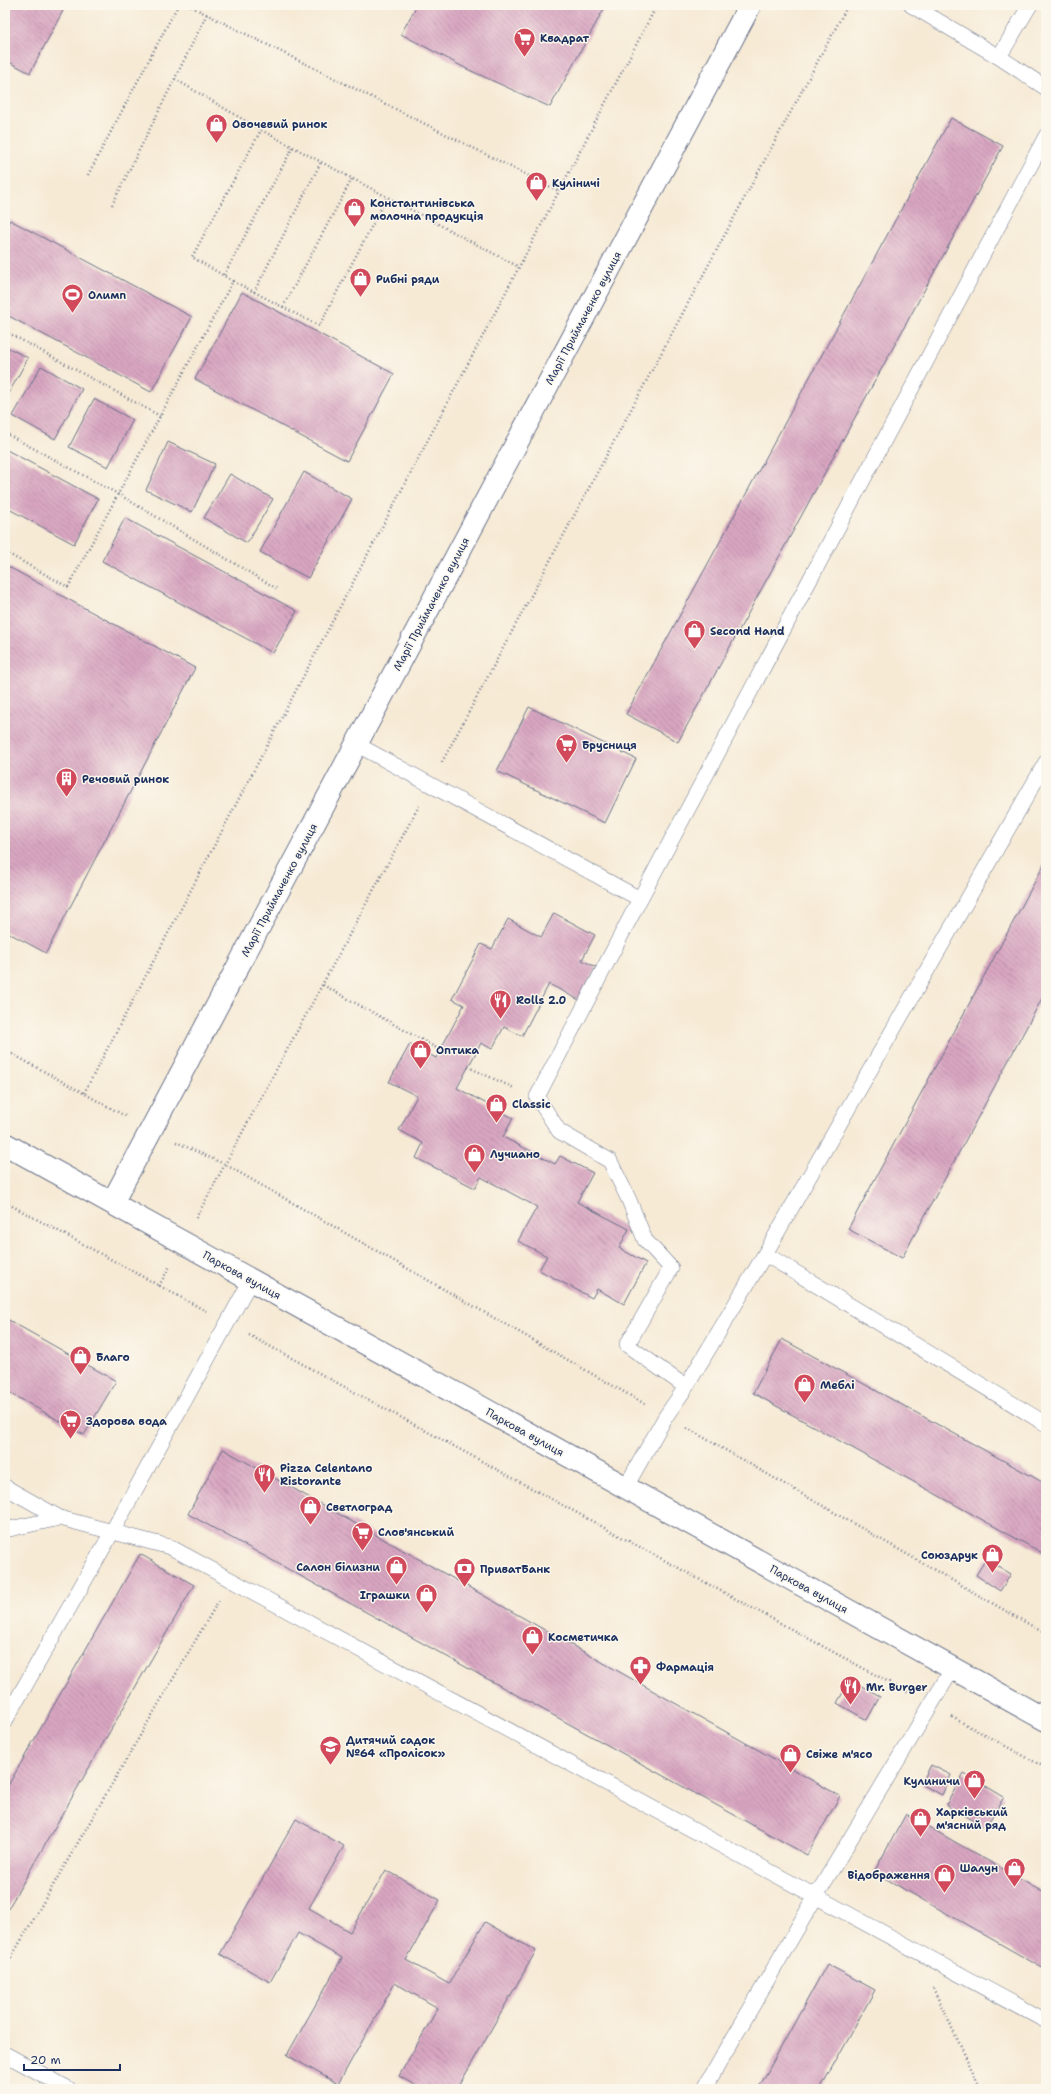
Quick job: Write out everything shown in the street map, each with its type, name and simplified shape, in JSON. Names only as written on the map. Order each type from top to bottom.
[{"type":"street","name":"Марії Приймаченко вулиця","points":[[112,1203],[750,5]]},
{"type":"street","name":"Паркова вулиця","points":[[5,1144],[1046,1720]]},
{"type":"lane","points":[[911,5],[1000,57],[1046,88]]},
{"type":"lane","points":[[1000,57],[1030,5]]},
{"type":"lane","points":[[686,1387],[627,1345],[671,1268],[645,1240],[629,1200],[610,1161],[559,1132],[537,1098],[640,899],[1046,136]]},
{"type":"lane","points":[[356,744],[640,899]]},
{"type":"lane","points":[[625,1488],[666,1416],[686,1387],[765,1254],[1046,762]]},
{"type":"lane","points":[[765,1254],[1046,1424]]},
{"type":"lane","points":[[5,1721],[113,1532],[251,1280]]},
{"type":"lane","points":[[5,1486],[60,1518],[170,1547],[1046,2021]]},
{"type":"lane","points":[[5,1530],[60,1518]]},
{"type":"lane","points":[[704,2089],[816,1896],[953,1668]]},
{"type":"lane","points":[[5,2053],[69,2089]]},
{"type":"path","points":[[88,175],[178,5]]},
{"type":"path","points":[[188,5],[559,191]]},
{"type":"path","points":[[84,1093],[657,5]]},
{"type":"path","points":[[226,1165],[848,5]]},
{"type":"path","points":[[112,205],[207,14]]},
{"type":"path","points":[[174,79],[261,130],[519,267]]},
{"type":"path","points":[[261,130],[192,257],[233,281],[319,326],[387,197]]},
{"type":"path","points":[[224,275],[293,147]]},
{"type":"path","points":[[254,292],[321,162]]},
{"type":"path","points":[[283,307],[352,179]]},
{"type":"path","points":[[5,552],[68,587],[233,281]]},
{"type":"path","points":[[5,331],[160,416]]},
{"type":"path","points":[[5,433],[118,494],[279,590]]},
{"type":"path","points":[[323,985],[440,1050]]},
{"type":"path","points":[[5,1050],[151,1130],[226,1165],[1046,1634]]},
{"type":"path","points":[[468,1067],[537,1098]]},
{"type":"path","points":[[5,1202],[1046,1768]]},
{"type":"path","points":[[5,1968],[232,1580]]},
{"type":"path","points":[[915,1950],[981,2089]]},
{"type":"building","points":[[5,5],[66,5],[30,73],[5,60]]},
{"type":"building","name":"Квадрат","points":[[417,5],[606,5],[550,107],[467,69],[401,34]]},
{"type":"building","points":[[951,118],[1003,146],[678,742],[626,714]]},
{"type":"building","points":[[10,220],[192,317],[151,392],[5,314],[5,228]]},
{"type":"building","points":[[242,292],[394,374],[347,461],[195,379]]},
{"type":"building","points":[[5,346],[28,358],[5,400]]},
{"type":"building","points":[[41,366],[82,389],[55,439],[13,416]]},
{"type":"building","points":[[94,399],[133,420],[108,467],[69,447]]},
{"type":"building","points":[[168,442],[215,464],[192,512],[146,490]]},
{"type":"building","points":[[5,449],[98,499],[74,544],[5,507]]},
{"type":"building","points":[[304,472],[352,499],[308,578],[260,552]]},
{"type":"building","points":[[230,474],[273,499],[247,543],[204,518]]},
{"type":"building","points":[[125,518],[297,611],[273,653],[102,561]]},
{"type":"building","name":"Речовий ринок","points":[[5,565],[195,668],[46,953],[5,931]]},
{"type":"building","name":"Брусниця","points":[[529,707],[636,759],[605,823],[497,771]]},
{"type":"building","points":[[1046,861],[1046,991],[902,1258],[848,1229]]},
{"type":"building","points":[[554,913],[595,935],[582,960],[596,967],[579,1000],[549,984],[522,1036],[504,1027],[492,1049],[481,1043],[457,1088],[513,1118],[503,1137],[555,1164],[560,1156],[593,1173],[577,1202],[629,1229],[619,1248],[646,1263],[624,1304],[597,1289],[592,1298],[539,1270],[547,1256],[518,1241],[537,1207],[481,1177],[475,1188],[416,1158],[423,1143],[399,1130],[417,1096],[389,1082],[410,1044],[436,1058],[464,1005],[452,999],[481,944],[492,949],[508,919],[541,937]]},
{"type":"building","points":[[5,1318],[116,1381],[84,1435],[5,1390]]},
{"type":"building","points":[[782,1339],[1046,1484],[1046,1555],[753,1393]]},
{"type":"building","points":[[223,1449],[840,1796],[807,1855],[188,1514]]},
{"type":"building","points":[[140,1554],[194,1585],[5,1914],[5,1791]]},
{"type":"building","name":"Союздрук","points":[[986,1559],[1011,1574],[1000,1591],[976,1575]]},
{"type":"building","points":[[850,1680],[880,1696],[867,1720],[837,1703]]},
{"type":"building","points":[[931,1765],[951,1775],[942,1795],[921,1784]]},
{"type":"building","name":"Кулиничи","points":[[964,1773],[1004,1797],[985,1828],[946,1805]]},
{"type":"building","points":[[906,1814],[1046,1894],[1046,1970],[874,1872]]},
{"type":"building","points":[[296,1819],[344,1846],[309,1908],[350,1932],[386,1870],[440,1900],[406,1960],[449,1984],[485,1922],[536,1951],[457,2089],[421,2089],[399,2076],[438,2008],[395,1983],[338,2084],[287,2055],[342,1958],[298,1933],[270,1982],[220,1954]]},
{"type":"building","points":[[827,1964],[875,1990],[820,2089],[758,2089]]},
{"type":"place","name":"Квадрат","points":[[524,58]]},
{"type":"place","name":"Овочевий ринок","points":[[217,144]]},
{"type":"place","name":"Куліничі","points":[[537,202]]},
{"type":"place","name":"Константинівська молочна продукція","points":[[354,228]]},
{"type":"place","name":"Рибні ряди","points":[[360,298]]},
{"type":"place","name":"Олимп","points":[[73,314]]},
{"type":"place","name":"Second Hand","points":[[694,650]]},
{"type":"place","name":"Брусниця","points":[[567,764]]},
{"type":"place","name":"Речовий ринок","points":[[66,798]]},
{"type":"place","name":"Rolls 2.0","points":[[501,1020]]},
{"type":"place","name":"Оптика","points":[[421,1070]]},
{"type":"place","name":"Classic","points":[[497,1124]]},
{"type":"place","name":"Лучиано","points":[[475,1174]]},
{"type":"place","name":"Благо","points":[[81,1376]]},
{"type":"place","name":"Меблі","points":[[805,1404]]},
{"type":"place","name":"Здорова вода","points":[[70,1440]]},
{"type":"place","name":"Pizza Celentano Ristorante","points":[[264,1494]]},
{"type":"place","name":"Светлоград","points":[[311,1526]]},
{"type":"place","name":"Слов'янський","points":[[362,1552]]},
{"type":"place","name":"Союздрук","points":[[993,1574]]},
{"type":"place","name":"Салон білизни","points":[[396,1586]]},
{"type":"place","name":"ПриватБанк","points":[[465,1588]]},
{"type":"place","name":"Іграшки","points":[[426,1614]]},
{"type":"place","name":"Косметичка","points":[[533,1656]]},
{"type":"place","name":"Фармація","points":[[640,1686]]},
{"type":"place","name":"Mr. Burger","points":[[851,1706]]},
{"type":"place","name":"Дитячий садок №64 «Пролісок»","points":[[330,1766]]},
{"type":"place","name":"Свіже м'ясо","points":[[790,1774]]},
{"type":"place","name":"Кулиничи","points":[[975,1800]]},
{"type":"place","name":"Харківський м'ясний ряд","points":[[920,1838]]},
{"type":"place","name":"Шалун","points":[[1014,1888]]},
{"type":"place","name":"Відображення","points":[[945,1894]]}]
